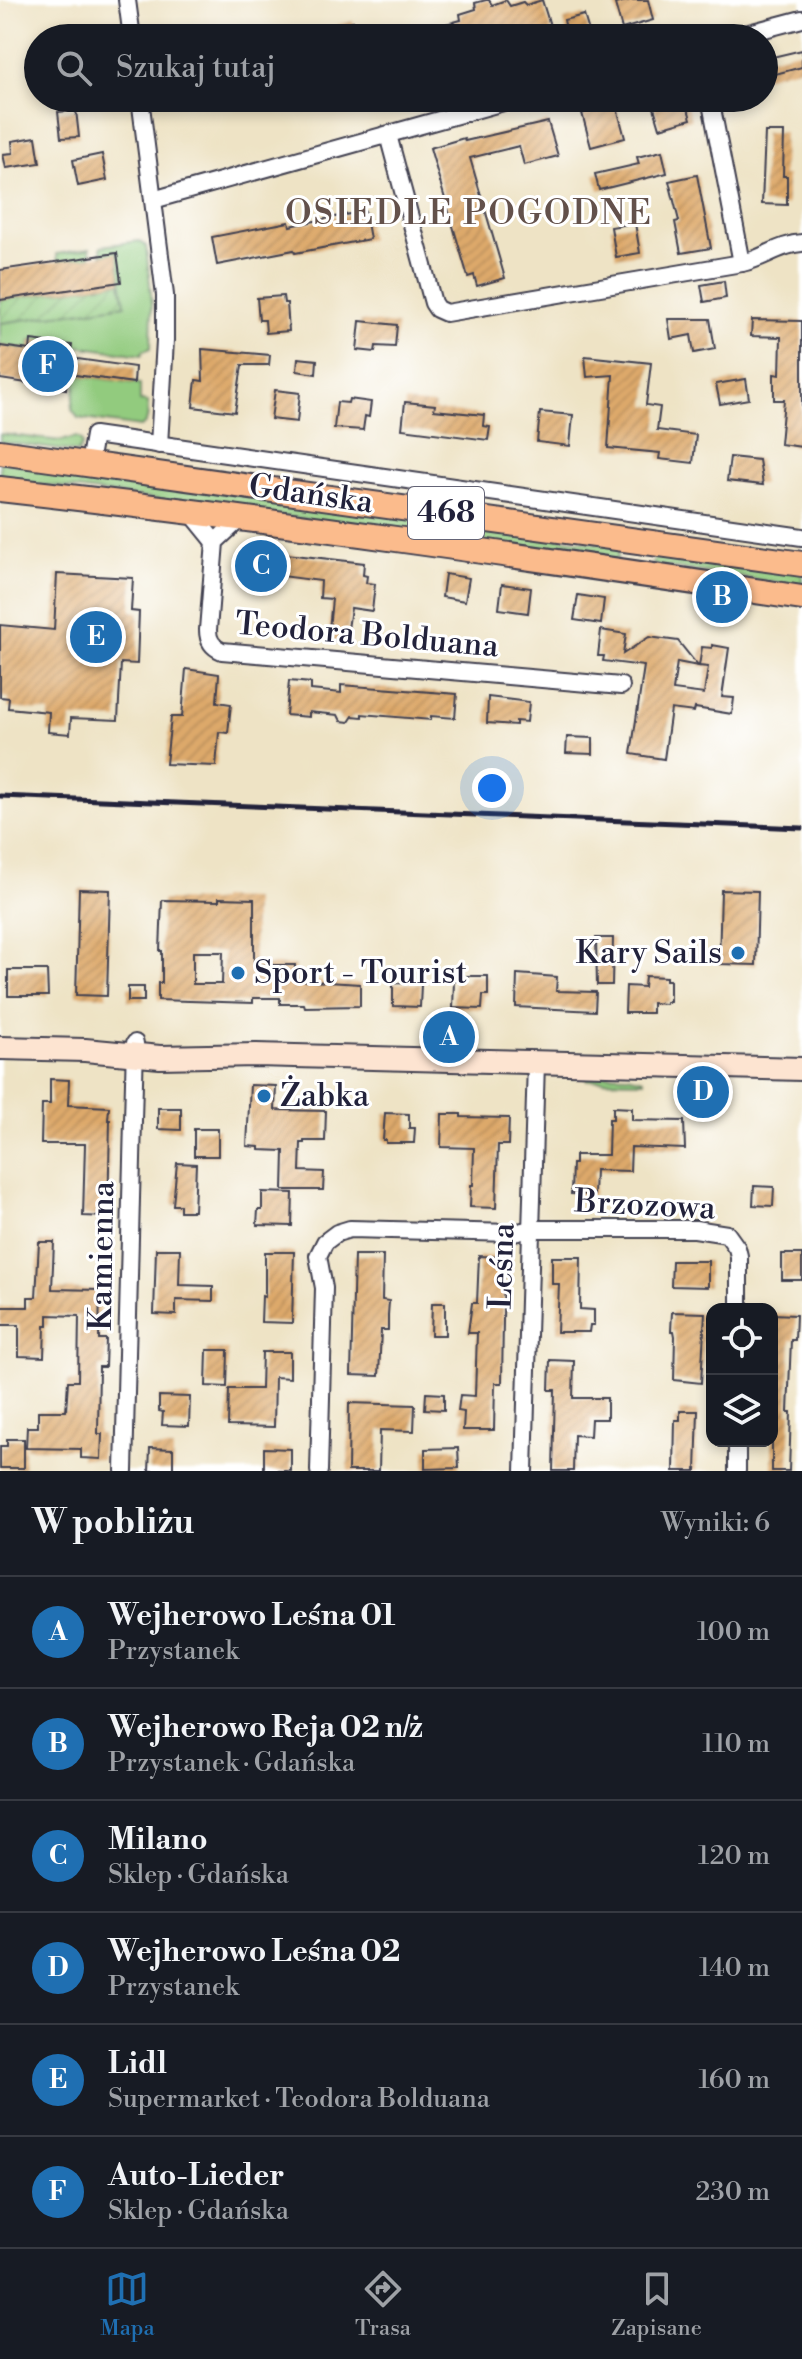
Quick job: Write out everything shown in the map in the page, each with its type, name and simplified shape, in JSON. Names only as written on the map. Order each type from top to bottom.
[{"type":"main road","name":"Gdańska","points":[[0,452],[802,564]]},
{"type":"main road","name":"Gdańska","points":[[0,489],[242,517],[802,598]]},
{"type":"street","points":[[127,0],[130,24]]},
{"type":"street","points":[[778,25],[802,19]]},
{"type":"street","points":[[142,112],[165,295],[159,445]]},
{"type":"street","points":[[153,200],[469,112]]},
{"type":"street","points":[[713,112],[742,263]]},
{"type":"street","points":[[388,135],[433,303],[446,313],[756,261],[792,243],[802,243]]},
{"type":"street","name":"Gdańska","points":[[89,464],[94,435],[802,537]]},
{"type":"street","points":[[189,510],[215,542],[242,517]]},
{"type":"street","name":"Teodora Bolduana","points":[[215,542],[208,637],[222,651],[621,686]]},
{"type":"street","points":[[0,1048],[85,1050],[205,1044],[256,1055],[802,1069]]},
{"type":"street","name":"Kamienna","points":[[124,1471],[134,1049]]},
{"type":"street","name":"Leśna","points":[[524,1471],[536,1062]]},
{"type":"street","points":[[319,1471],[324,1288],[318,1256],[325,1242],[337,1233],[350,1229],[514,1233],[531,1229]]},
{"type":"street","name":"Brzozowa","points":[[531,1229],[695,1229],[727,1234],[739,1256],[739,1303]]},
{"type":"street","points":[[737,1447],[737,1471]]},
{"type":"green space","points":[[140,241],[146,246],[152,304],[151,348],[143,351],[142,355],[31,340],[30,350],[0,346],[0,323],[125,305],[117,253],[102,255],[101,246]]},
{"type":"green space","points":[[90,248],[91,257],[58,262],[57,254]]},
{"type":"green space","points":[[121,282],[125,305],[0,323],[0,300]]},
{"type":"green space","points":[[77,375],[140,384],[140,401],[148,402],[145,423],[140,427],[78,418],[72,409]]},
{"type":"green space","points":[[0,434],[61,441],[76,437],[82,445],[78,452],[0,442]]},
{"type":"green space","points":[[0,462],[619,546],[617,560],[0,479]]},
{"type":"green space","points":[[656,551],[802,572],[802,586],[653,565]]},
{"type":"green space","points":[[587,1074],[627,1075],[644,1081],[587,1080]]},
{"type":"building","points":[[489,0],[492,5],[506,0],[510,6],[542,0],[550,24],[446,24],[461,20],[460,14],[476,9],[475,3]]},
{"type":"building","points":[[648,0],[653,20],[621,24],[615,4]]},
{"type":"building","points":[[584,15],[587,24],[565,24],[564,20]]},
{"type":"building","points":[[802,50],[802,67],[778,73],[778,56]]},
{"type":"building","points":[[58,112],[76,112],[79,137],[61,138]]},
{"type":"building","points":[[618,112],[625,138],[591,147],[582,113]]},
{"type":"building","points":[[655,112],[689,112],[691,119],[660,128]]},
{"type":"building","points":[[548,122],[558,156],[524,165],[519,146],[470,158],[505,278],[477,286],[474,275],[468,277],[430,148],[464,138],[465,141]]},
{"type":"building","points":[[765,132],[784,132],[783,176],[787,176],[787,205],[762,204]]},
{"type":"building","points":[[36,137],[40,163],[6,168],[3,154],[13,153],[12,141]]},
{"type":"building","points":[[662,151],[667,173],[599,190],[595,174],[639,164],[637,157]]},
{"type":"building","points":[[102,154],[107,180],[78,186],[73,160]]},
{"type":"building","points":[[697,175],[711,248],[681,253],[675,222],[679,221],[669,181]]},
{"type":"building","points":[[365,211],[370,239],[217,265],[212,237]]},
{"type":"building","points":[[635,223],[640,253],[616,257],[611,227]]},
{"type":"building","points":[[117,253],[121,282],[0,300],[0,270]]},
{"type":"building","points":[[724,281],[726,298],[704,302],[701,285]]},
{"type":"building","points":[[283,296],[284,303],[287,303],[289,331],[266,333],[265,320],[259,320],[257,298]]},
{"type":"building","points":[[668,319],[710,319],[715,349],[694,353],[691,335],[671,339]]},
{"type":"building","points":[[752,320],[802,321],[802,447],[780,444],[784,400],[774,400],[774,374],[780,375],[781,337],[751,336]]},
{"type":"building","points":[[360,321],[397,325],[395,347],[376,346],[375,352],[357,350]]},
{"type":"building","points":[[31,340],[72,345],[70,358],[135,367],[134,383],[68,374],[66,389],[0,379],[0,346],[30,350]]},
{"type":"building","points":[[202,349],[270,355],[269,365],[242,365],[235,412],[193,407],[196,380],[203,381]]},
{"type":"building","points":[[585,356],[651,363],[646,405],[660,407],[657,430],[696,435],[693,463],[659,459],[660,453],[608,448],[613,375],[587,377]]},
{"type":"building","points":[[298,358],[317,360],[316,374],[297,371]]},
{"type":"building","points":[[746,379],[749,399],[720,404],[716,384]]},
{"type":"building","points":[[275,390],[300,393],[297,422],[271,419]]},
{"type":"building","points":[[349,399],[371,402],[363,430],[334,428],[337,402],[348,403]]},
{"type":"building","points":[[405,402],[435,405],[434,410],[484,415],[483,426],[490,427],[488,440],[402,429]]},
{"type":"building","points":[[540,412],[573,415],[570,446],[537,442]]},
{"type":"building","points":[[730,457],[759,460],[763,485],[727,481]]},
{"type":"building","points":[[251,550],[364,563],[366,583],[375,584],[372,611],[351,608],[346,643],[328,640],[332,599],[320,598],[321,581],[275,575],[274,582],[245,579],[247,556],[250,557]]},
{"type":"building","points":[[57,574],[133,578],[131,611],[139,612],[137,664],[121,663],[118,720],[71,718],[70,734],[48,732],[49,712],[8,708],[9,698],[0,697],[0,625],[54,630]]},
{"type":"building","points":[[445,574],[469,578],[465,601],[442,597]]},
{"type":"building","points":[[502,584],[531,588],[528,613],[499,609]]},
{"type":"building","points":[[578,595],[604,599],[601,624],[574,620]]},
{"type":"building","points":[[601,630],[626,634],[623,654],[649,637],[678,641],[698,666],[677,662],[673,690],[704,694],[708,667],[699,666],[702,647],[729,648],[722,697],[734,698],[732,714],[695,708],[694,712],[671,709],[664,759],[631,754],[644,666],[603,661],[604,656],[598,656]]},
{"type":"building","points":[[186,669],[219,674],[217,702],[231,704],[228,733],[219,732],[216,766],[166,764],[171,717],[182,717]]},
{"type":"building","points":[[289,681],[311,683],[311,690],[341,693],[341,685],[457,694],[455,718],[431,716],[431,720],[362,714],[362,717],[353,716],[349,722],[341,721],[338,715],[309,712],[309,717],[286,715]]},
{"type":"building","points":[[488,697],[529,702],[527,722],[516,721],[516,725],[487,723]]},
{"type":"building","points":[[567,737],[593,738],[593,754],[566,753]]},
{"type":"building","points":[[79,889],[110,890],[107,996],[76,995]]},
{"type":"building","points":[[721,890],[758,891],[756,965],[719,964]]},
{"type":"building","points":[[219,898],[254,899],[254,965],[295,965],[295,980],[360,984],[360,1006],[305,1007],[304,1004],[280,1004],[280,998],[253,998],[253,1003],[158,1000],[158,983],[162,983],[162,900],[219,901]],"holes":[[[193,952],[223,952],[222,984],[193,984]]]},
{"type":"building","points":[[596,938],[613,938],[612,985],[597,985]]},
{"type":"building","points":[[8,970],[47,970],[48,996],[8,996]]},
{"type":"building","points":[[517,974],[557,977],[556,991],[596,992],[595,1011],[516,1007]]},
{"type":"building","points":[[467,976],[488,976],[488,995],[483,995],[482,1009],[453,1008],[454,981],[467,981]]},
{"type":"building","points":[[645,976],[670,980],[670,1002],[652,1003],[652,1013],[625,1013],[626,986],[644,987]]},
{"type":"building","points":[[393,983],[421,984],[420,1007],[393,1006]]},
{"type":"building","points":[[128,987],[144,987],[144,1001],[128,1001]]},
{"type":"building","points":[[50,1079],[69,1080],[68,1105],[109,1107],[108,1217],[83,1216],[85,1144],[41,1144],[42,1104],[50,1104]]},
{"type":"building","points":[[250,1085],[276,1086],[275,1110],[326,1111],[325,1141],[301,1143],[300,1171],[324,1172],[323,1190],[283,1190],[284,1151],[247,1146]]},
{"type":"building","points":[[613,1107],[632,1108],[632,1120],[684,1121],[685,1149],[631,1147],[630,1171],[595,1170],[594,1195],[571,1194],[575,1155],[608,1155],[609,1119],[613,1119]]},
{"type":"building","points":[[158,1108],[181,1108],[181,1130],[158,1129]]},
{"type":"building","points":[[385,1113],[409,1114],[409,1128],[415,1128],[414,1143],[386,1143],[383,1140]]},
{"type":"building","points":[[442,1114],[509,1118],[508,1145],[498,1145],[496,1208],[470,1207],[474,1148],[441,1147]]},
{"type":"building","points":[[194,1129],[218,1129],[218,1156],[194,1156]]},
{"type":"building","points":[[177,1163],[196,1164],[194,1211],[180,1211],[180,1205],[173,1205]]},
{"type":"building","points":[[754,1186],[774,1187],[773,1206],[753,1205]]},
{"type":"building","points":[[262,1192],[293,1193],[292,1226],[257,1225],[258,1210],[262,1210]]},
{"type":"building","points":[[39,1242],[54,1242],[52,1289],[100,1290],[99,1339],[106,1339],[105,1367],[99,1367],[98,1434],[102,1434],[101,1459],[81,1458],[81,1449],[26,1448],[27,1427],[38,1427],[38,1411],[66,1411],[68,1381],[78,1381],[79,1316],[48,1315],[44,1357],[19,1356],[19,1325],[0,1325],[0,1307],[28,1307],[28,1297],[36,1297]]},
{"type":"building","points":[[156,1249],[180,1249],[179,1285],[213,1286],[213,1301],[176,1300],[176,1315],[154,1314]]},
{"type":"building","points":[[265,1252],[294,1252],[292,1323],[261,1322],[262,1296],[265,1297]]},
{"type":"building","points":[[782,1254],[802,1254],[802,1280],[782,1280]]},
{"type":"building","points":[[354,1255],[383,1255],[382,1300],[389,1301],[388,1330],[381,1330],[379,1376],[351,1375]]},
{"type":"building","points":[[479,1256],[504,1257],[502,1383],[495,1383],[494,1430],[463,1430],[464,1412],[458,1411],[460,1395],[475,1396],[477,1333],[468,1333],[472,1303],[477,1303]]},
{"type":"building","points":[[552,1257],[581,1257],[580,1309],[594,1310],[594,1325],[590,1325],[589,1332],[557,1332],[559,1284],[552,1284]]},
{"type":"building","points":[[672,1261],[708,1261],[708,1287],[671,1286]]},
{"type":"building","points":[[432,1303],[445,1303],[445,1335],[431,1335]]},
{"type":"building","points":[[672,1312],[705,1313],[701,1383],[674,1380]]},
{"type":"building","points":[[778,1314],[796,1315],[795,1340],[791,1340],[789,1471],[772,1471],[772,1447],[778,1447]]},
{"type":"building","points":[[207,1350],[228,1350],[227,1387],[206,1386]]},
{"type":"building","points":[[262,1352],[290,1352],[290,1378],[275,1377],[274,1427],[228,1426],[229,1389],[261,1389]]},
{"type":"building","points":[[550,1360],[574,1361],[573,1398],[607,1398],[607,1419],[591,1419],[590,1436],[574,1435],[573,1471],[553,1471],[555,1390],[549,1390]]},
{"type":"building","points":[[426,1393],[444,1394],[444,1410],[425,1409]]},
{"type":"building","points":[[159,1396],[190,1397],[189,1426],[162,1425]]},
{"type":"building","points":[[349,1403],[415,1405],[414,1431],[380,1430],[379,1471],[348,1471]]},
{"type":"building","points":[[680,1411],[698,1411],[696,1471],[674,1471],[675,1420],[680,1420]]},
{"type":"building","points":[[7,1439],[24,1439],[24,1468],[0,1468],[0,1446],[7,1446]]},
{"type":"building","points":[[150,1448],[173,1449],[173,1471],[149,1471]]},
{"type":"building","points":[[264,1448],[291,1449],[291,1471],[264,1471]]},
{"type":"building","points":[[458,1448],[459,1468],[425,1469],[425,1449]]},
{"type":"railway","points":[[0,796],[802,828]]},
{"type":"place","name":"Auto-Lieder","points":[[48,366]]},
{"type":"place","name":"Milano","points":[[261,566]]},
{"type":"place","name":"Wejherowo Reja 02 n/ż","points":[[722,597]]},
{"type":"place","name":"Lidl","points":[[96,637]]},
{"type":"place","name":"Kary Sails","points":[[738,953]]},
{"type":"place","name":"Sport - Tourist","points":[[238,973]]},
{"type":"place","name":"Wejherowo Leśna 01","points":[[449,1037]]},
{"type":"place","name":"Wejherowo Leśna 02","points":[[703,1092]]},
{"type":"place","name":"Żabka","points":[[264,1096]]},
{"type":"district","name":"OSIEDLE POGODNE","points":[[469,214]]}]
